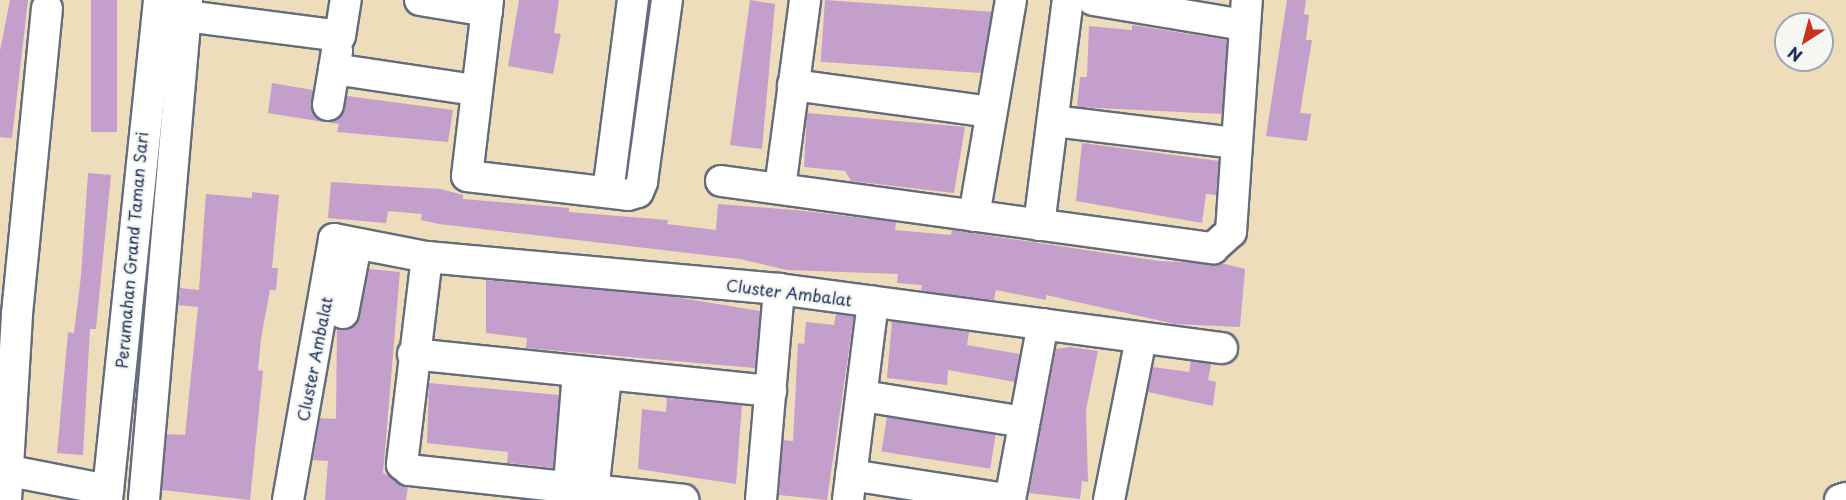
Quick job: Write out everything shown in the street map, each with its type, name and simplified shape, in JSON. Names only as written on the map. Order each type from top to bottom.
[{"type":"street","name":"Perumahan Grand Taman Sari","points":[[108,495],[159,0]]},
{"type":"street","points":[[328,105],[346,0]]},
{"type":"street","points":[[420,0],[487,6],[474,90],[467,176],[608,192],[638,192],[642,182],[666,0]]},
{"type":"street","points":[[608,192],[633,0]]},
{"type":"street","points":[[780,188],[805,0]]},
{"type":"street","points":[[974,216],[1011,0]]},
{"type":"street","points":[[1039,225],[1068,0]]},
{"type":"street","points":[[721,181],[1212,248],[1224,243],[1231,232],[1234,143],[1246,12],[1093,0]]},
{"type":"street","points":[[47,8],[8,324],[6,480],[108,495]]},
{"type":"street","points":[[144,500],[187,8],[339,36]]},
{"type":"street","points":[[334,69],[474,90]]},
{"type":"street","points":[[793,85],[992,112]]},
{"type":"street","points":[[1053,122],[1234,143]]},
{"type":"street","name":"Cluster Ambalat","points":[[345,242],[427,257],[779,290],[1222,348]]},
{"type":"street","name":"Cluster Ambalat","points":[[288,500],[345,242]]},
{"type":"street","name":"Cluster Ambalat","points":[[308,500],[345,242]]},
{"type":"street","points":[[427,257],[413,354],[402,464],[409,470],[683,500]]},
{"type":"street","points":[[761,500],[779,290]]},
{"type":"street","points":[[873,302],[850,488],[1010,500],[1043,324]]},
{"type":"street","points":[[1109,500],[1141,338]]},
{"type":"street","points":[[413,354],[771,391]]},
{"type":"street","points":[[585,490],[592,374]]},
{"type":"street","points":[[863,396],[1024,422]]},
{"type":"street","points":[[1840,500],[1846,498]]},
{"type":"building","points":[[10,0],[28,0],[12,138],[0,137],[0,51]]},
{"type":"building","points":[[91,0],[117,0],[117,132],[91,132]]},
{"type":"building","points":[[519,0],[559,0],[554,33],[561,34],[553,74],[508,66]]},
{"type":"building","points":[[750,0],[775,4],[762,149],[730,145]]},
{"type":"building","points":[[825,0],[992,12],[987,73],[821,62]]},
{"type":"building","points":[[1287,0],[1306,0],[1304,14],[1309,15],[1306,40],[1312,40],[1300,113],[1311,114],[1307,141],[1266,136]]},
{"type":"building","points":[[1132,25],[1227,40],[1222,114],[1077,107],[1080,77],[1087,77],[1089,26],[1132,30]]},
{"type":"building","points":[[272,83],[313,90],[312,110],[324,122],[268,113]]},
{"type":"building","points":[[347,96],[453,110],[448,142],[337,132],[339,124],[326,122],[342,115]]},
{"type":"building","points":[[807,113],[965,127],[954,193],[851,181],[845,171],[804,167]]},
{"type":"building","points":[[1082,143],[1219,161],[1216,195],[1206,194],[1202,223],[1076,201]]},
{"type":"building","points":[[88,173],[111,175],[96,329],[90,329],[83,455],[57,453],[68,332],[74,333],[81,276]]},
{"type":"building","points":[[331,182],[441,189],[463,195],[463,199],[569,208],[569,212],[668,220],[667,224],[716,230],[718,204],[796,210],[896,222],[895,230],[951,235],[952,230],[1159,261],[1225,264],[1245,269],[1240,327],[1175,324],[1046,295],[1046,300],[996,290],[994,300],[921,291],[922,285],[897,283],[898,274],[787,270],[740,259],[439,224],[421,220],[422,214],[388,211],[386,223],[328,218]]},
{"type":"building","points":[[252,192],[279,195],[272,268],[278,268],[276,290],[270,290],[261,339],[258,370],[263,371],[250,500],[162,490],[167,434],[185,435],[198,307],[178,305],[180,288],[199,290],[206,194],[252,198]]},
{"type":"building","points":[[369,269],[400,272],[383,473],[408,487],[406,500],[325,500],[328,461],[313,460],[320,418],[336,419],[337,329],[356,324]]},
{"type":"building","points":[[486,280],[669,296],[760,311],[755,368],[526,348],[527,338],[486,333]]},
{"type":"building","points":[[836,314],[854,316],[827,500],[779,495],[783,440],[793,441],[798,343],[804,344],[806,322],[834,325]]},
{"type":"building","points":[[892,321],[969,332],[967,345],[1020,354],[1015,382],[948,370],[947,385],[887,378]]},
{"type":"building","points":[[1070,347],[1098,351],[1086,410],[1088,482],[1082,481],[1080,499],[1029,493],[1056,349]]},
{"type":"building","points":[[1191,361],[1211,364],[1208,380],[1216,382],[1213,406],[1148,392],[1153,367],[1189,372]]},
{"type":"building","points":[[429,383],[559,395],[553,468],[507,463],[508,452],[427,443]]},
{"type":"building","points":[[667,398],[742,405],[736,484],[638,469],[642,409],[666,412]]},
{"type":"building","points":[[887,417],[996,434],[990,469],[882,452]]}]
